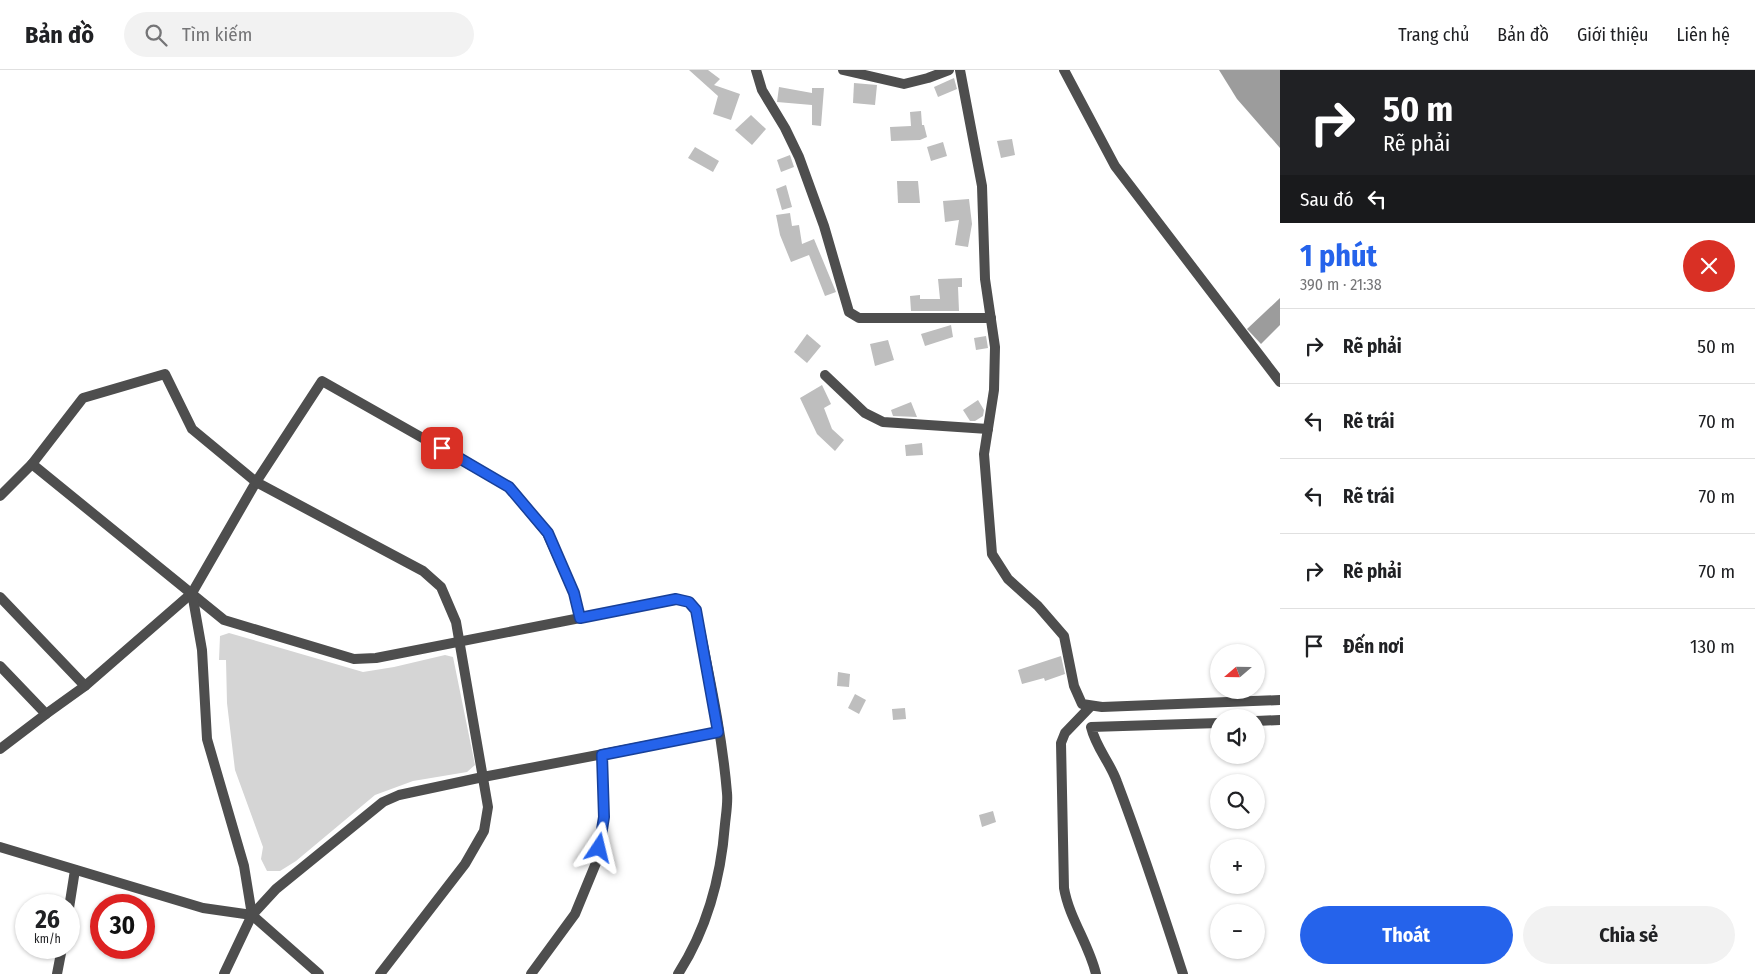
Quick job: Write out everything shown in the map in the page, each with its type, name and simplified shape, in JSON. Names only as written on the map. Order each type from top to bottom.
[{"type":"street","points":[[756,70],[762,90],[785,128],[799,157],[824,226],[849,312],[859,318],[992,318]]},
{"type":"street","points":[[843,70],[904,84],[949,70]]},
{"type":"street","points":[[960,70],[982,186],[985,279],[995,347],[994,390],[984,454],[992,554],[1008,579],[1038,606],[1064,636],[1078,698],[1082,704],[1090,707],[1280,700]]},
{"type":"street","points":[[1064,70],[1115,166],[1280,382]]},
{"type":"street","points":[[0,496],[32,464],[83,398],[165,374],[192,429],[256,482],[423,571],[441,587],[456,622],[488,808],[484,831],[465,864],[380,974]]},
{"type":"street","points":[[825,375],[864,413],[883,422],[988,429]]},
{"type":"street","points":[[0,749],[85,686],[192,593],[256,482],[322,381],[509,487],[548,533],[574,593],[580,618]]},
{"type":"street","points":[[32,464],[224,620],[354,659],[376,658],[676,599],[689,602],[696,610],[728,795],[723,853],[716,889],[700,933],[678,974]]},
{"type":"street","points":[[192,593],[202,650],[207,739],[244,866],[252,915]]},
{"type":"street","points":[[0,597],[85,686]]},
{"type":"street","points":[[0,666],[46,714]]},
{"type":"street","points":[[1090,707],[1065,733],[1061,743],[1064,888],[1069,906],[1087,944],[1096,974]]},
{"type":"street","points":[[1265,721],[1280,720]]},
{"type":"street","points":[[1183,974],[1150,872],[1111,764],[1094,742],[1091,728],[1210,723]]},
{"type":"street","points":[[224,974],[252,915],[276,889],[383,802],[399,795],[483,777],[718,732]]},
{"type":"street","points":[[531,974],[575,914],[596,863],[604,817],[602,755]]},
{"type":"street","points":[[0,847],[203,908],[252,915],[319,974]]},
{"type":"street","points":[[72,894],[76,870]]},
{"type":"street","points":[[57,974],[60,959]]},
{"type":"shaded area","points":[[1219,70],[1280,70],[1280,148],[1237,99]]},
{"type":"shaded area","points":[[1280,298],[1280,325],[1261,344],[1247,329]]},
{"type":"shaded area","points":[[229,633],[363,672],[445,655],[453,657],[475,765],[467,772],[413,781],[375,795],[296,861],[280,871],[267,871],[261,859],[263,847],[235,770],[227,703],[226,660],[219,660],[220,636]]},
{"type":"building","points":[[689,70],[708,70],[720,79],[714,85],[740,94],[731,120],[713,114],[718,96]]},
{"type":"building","points":[[954,78],[957,89],[938,97],[934,87]]},
{"type":"building","points":[[854,83],[877,85],[875,105],[853,103]]},
{"type":"building","points":[[779,87],[812,93],[812,88],[824,88],[821,126],[812,125],[812,105],[777,102]]},
{"type":"building","points":[[921,111],[922,125],[924,125],[927,137],[920,140],[891,141],[890,127],[911,126],[910,112]]},
{"type":"building","points":[[751,115],[766,129],[752,145],[735,130]]},
{"type":"building","points":[[1012,139],[1015,155],[1001,158],[997,141]]},
{"type":"building","points":[[943,142],[947,156],[931,161],[927,147]]},
{"type":"building","points":[[695,147],[719,161],[713,172],[688,158]]},
{"type":"building","points":[[790,155],[794,167],[781,172],[777,160]]},
{"type":"building","points":[[897,181],[918,181],[920,203],[898,203]]},
{"type":"building","points":[[786,185],[792,207],[782,210],[776,189]]},
{"type":"building","points":[[969,199],[972,224],[968,247],[955,245],[959,220],[945,222],[943,201]]},
{"type":"building","points":[[790,213],[792,226],[799,225],[802,244],[814,239],[836,292],[825,296],[809,255],[791,262],[780,235],[776,215]]},
{"type":"building","points":[[962,278],[962,287],[958,287],[959,311],[911,311],[910,296],[920,295],[920,299],[940,299],[938,279]]},
{"type":"building","points":[[951,325],[953,337],[925,346],[921,334]]},
{"type":"building","points":[[807,334],[821,346],[807,363],[794,352]]},
{"type":"building","points":[[986,336],[988,348],[976,350],[974,338]]},
{"type":"building","points":[[888,340],[894,360],[875,366],[870,344]]},
{"type":"building","points":[[822,385],[831,404],[824,408],[832,429],[844,440],[835,451],[817,434],[800,398]]},
{"type":"building","points":[[978,400],[984,410],[983,416],[975,421],[970,421],[963,410]]},
{"type":"building","points":[[911,402],[917,417],[893,416],[891,410]]},
{"type":"building","points":[[922,443],[923,455],[906,456],[905,445]]},
{"type":"building","points":[[1061,656],[1065,674],[1045,681],[1044,678],[1022,684],[1018,670]]},
{"type":"building","points":[[838,672],[850,674],[849,687],[837,686]]},
{"type":"building","points":[[855,694],[866,700],[859,714],[848,708]]},
{"type":"building","points":[[905,708],[906,719],[893,720],[892,709]]},
{"type":"building","points":[[993,811],[996,822],[982,827],[979,815]]},
{"type":"route","points":[[442,448],[509,487],[548,533],[574,593],[580,618],[676,599],[689,602],[696,610],[718,732],[602,755],[604,817],[599,848]]}]
